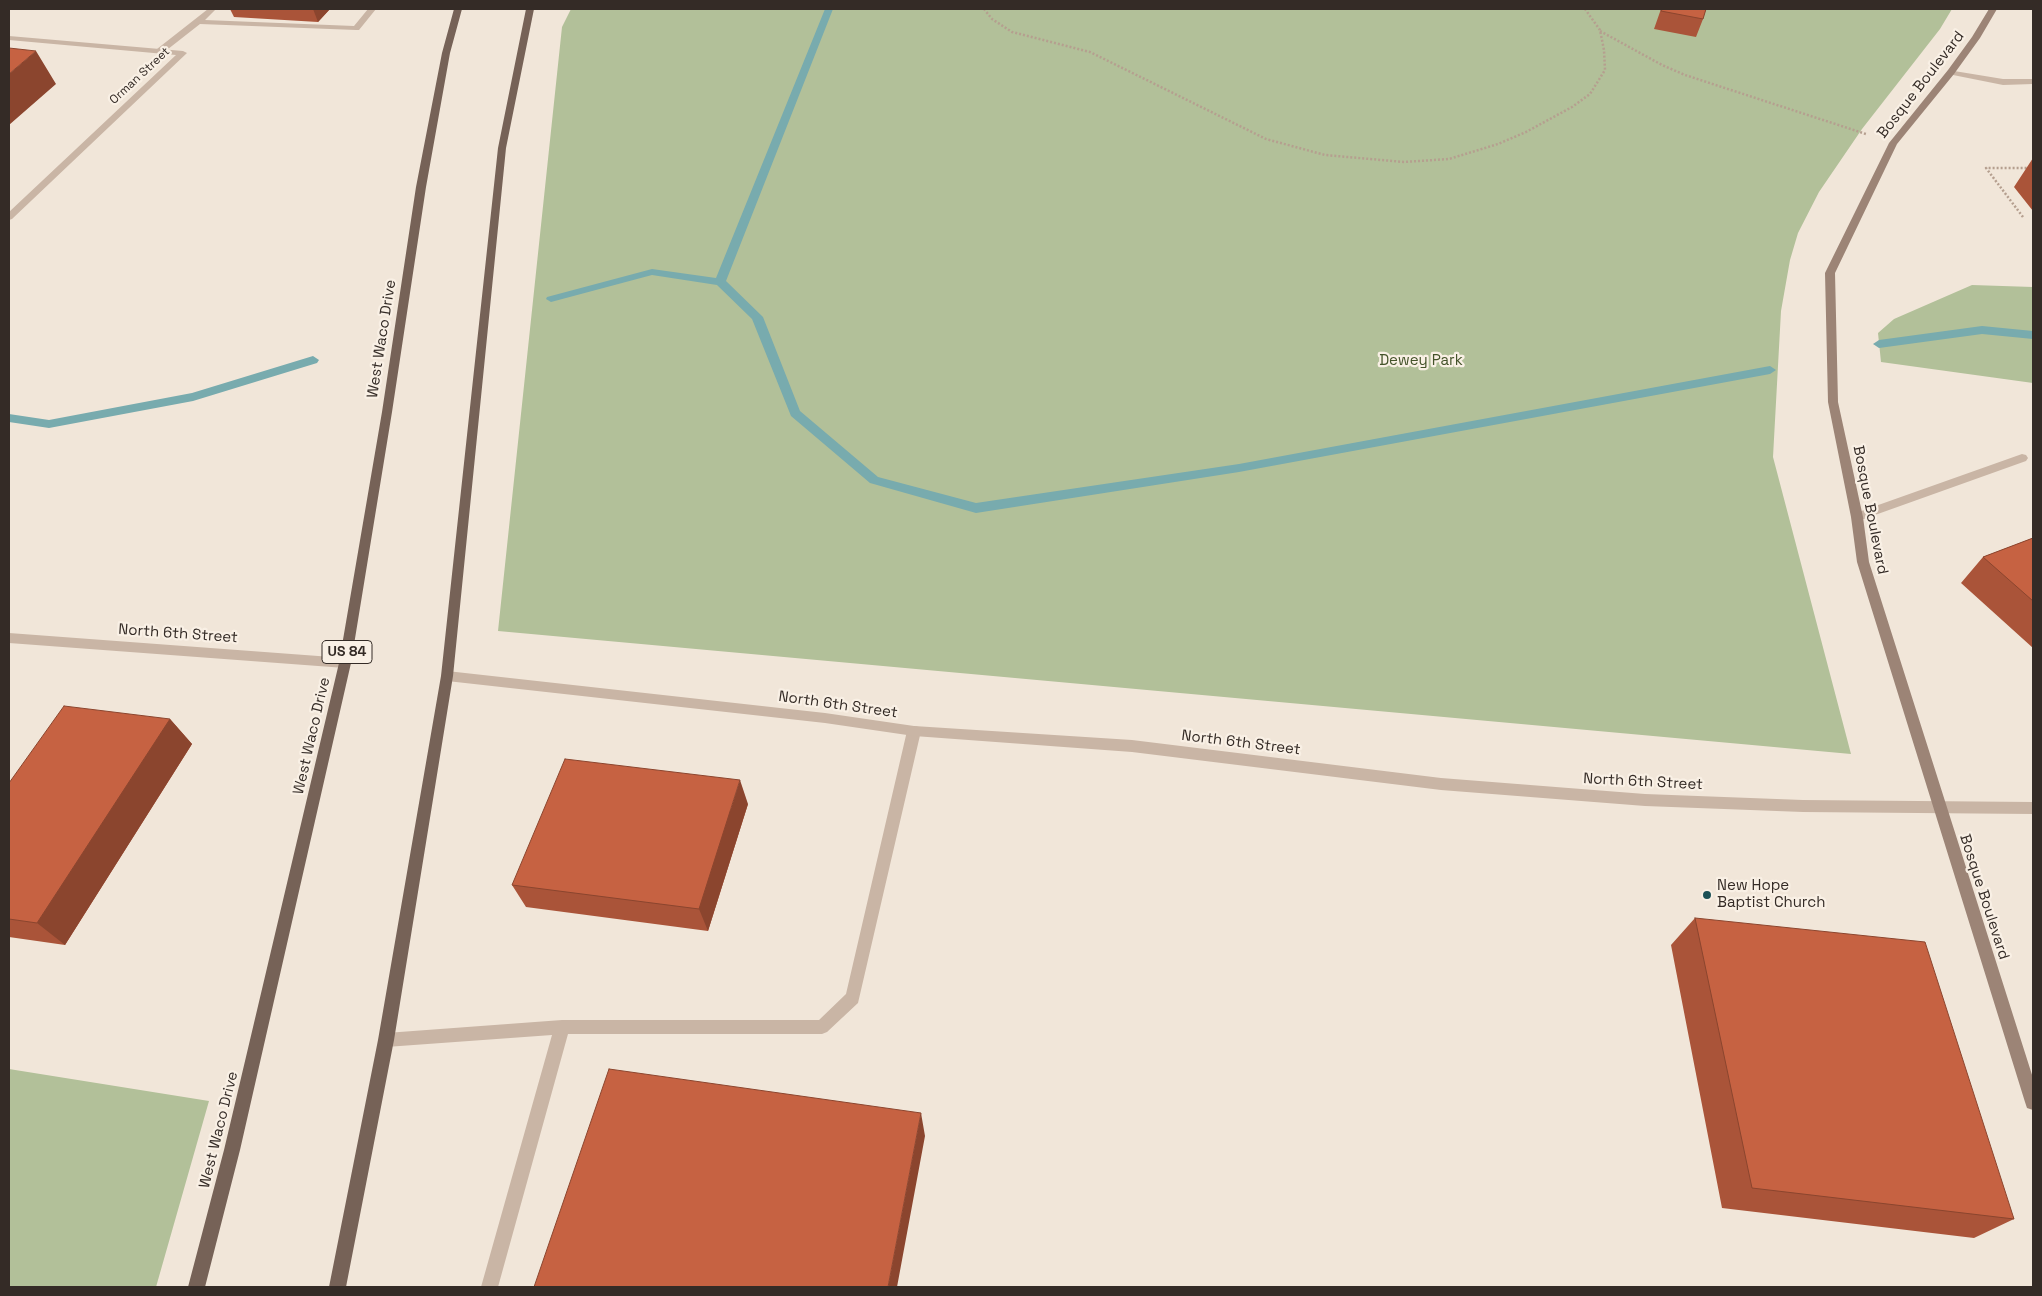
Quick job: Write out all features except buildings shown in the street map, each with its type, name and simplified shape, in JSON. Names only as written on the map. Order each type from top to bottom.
[{"type":"main road","name":"West Waco Drive","points":[[196,1287],[232,1150],[345,663],[387,412],[421,187],[446,53],[458,9]]},
{"type":"main road","points":[[337,1287],[386,1040],[447,676],[502,148],[530,9]]},
{"type":"main road","name":"Bosque Boulevard","points":[[1993,9],[1976,38],[1951,72],[1892,143],[1830,274],[1833,402],[1857,517],[1863,562],[2033,1102]]},
{"type":"street","points":[[160,51],[212,9]]},
{"type":"street","points":[[198,22],[356,28],[372,9]]},
{"type":"street","name":"Orman Street","points":[[9,38],[183,53],[9,217]]},
{"type":"street","points":[[1951,72],[2003,82],[2033,82]]},
{"type":"street","points":[[1857,517],[2022,458]]},
{"type":"street","name":"North 6th Street","points":[[9,638],[345,663]]},
{"type":"street","name":"North 6th Street","points":[[447,676],[825,718],[914,731],[1132,746],[1441,784],[1645,800],[1803,806],[2033,808]]},
{"type":"street","points":[[386,1040],[562,1027],[822,1027],[853,998],[914,731]]},
{"type":"street","points":[[489,1287],[562,1027]]},
{"type":"path","points":[[984,9],[992,19],[1012,32],[1090,52],[1266,139],[1325,155],[1377,162],[1430,161],[1466,155],[1526,132],[1572,107],[1590,94],[1605,70],[1604,50],[1600,30],[1585,9]]},
{"type":"path","points":[[1600,30],[1653,60],[1685,75],[1892,143]]},
{"type":"path","points":[[2023,218],[1986,168],[2033,168]]},
{"type":"green space","name":"Dewey Park","points":[[571,9],[1952,9],[1940,29],[1862,129],[1819,192],[1798,233],[1790,260],[1781,311],[1773,457],[1851,754],[498,631],[562,27]]},
{"type":"green space","points":[[1972,285],[2033,287],[2033,383],[1881,362],[1878,333],[1894,319]]},
{"type":"green space","points":[[9,1069],[209,1101],[156,1287],[9,1287]]},
{"type":"waterway","points":[[720,282],[829,9]]},
{"type":"waterway","points":[[551,299],[652,272],[720,282]]},
{"type":"waterway","points":[[720,282],[757,317],[795,413],[874,480],[976,508],[1239,468],[1770,370]]},
{"type":"waterway","points":[[1879,344],[1982,330],[2033,335]]},
{"type":"waterway","points":[[9,418],[49,424],[193,397],[313,360]]},
{"type":"place","name":"New Hope Baptist Church","points":[[1707,895]]}]
